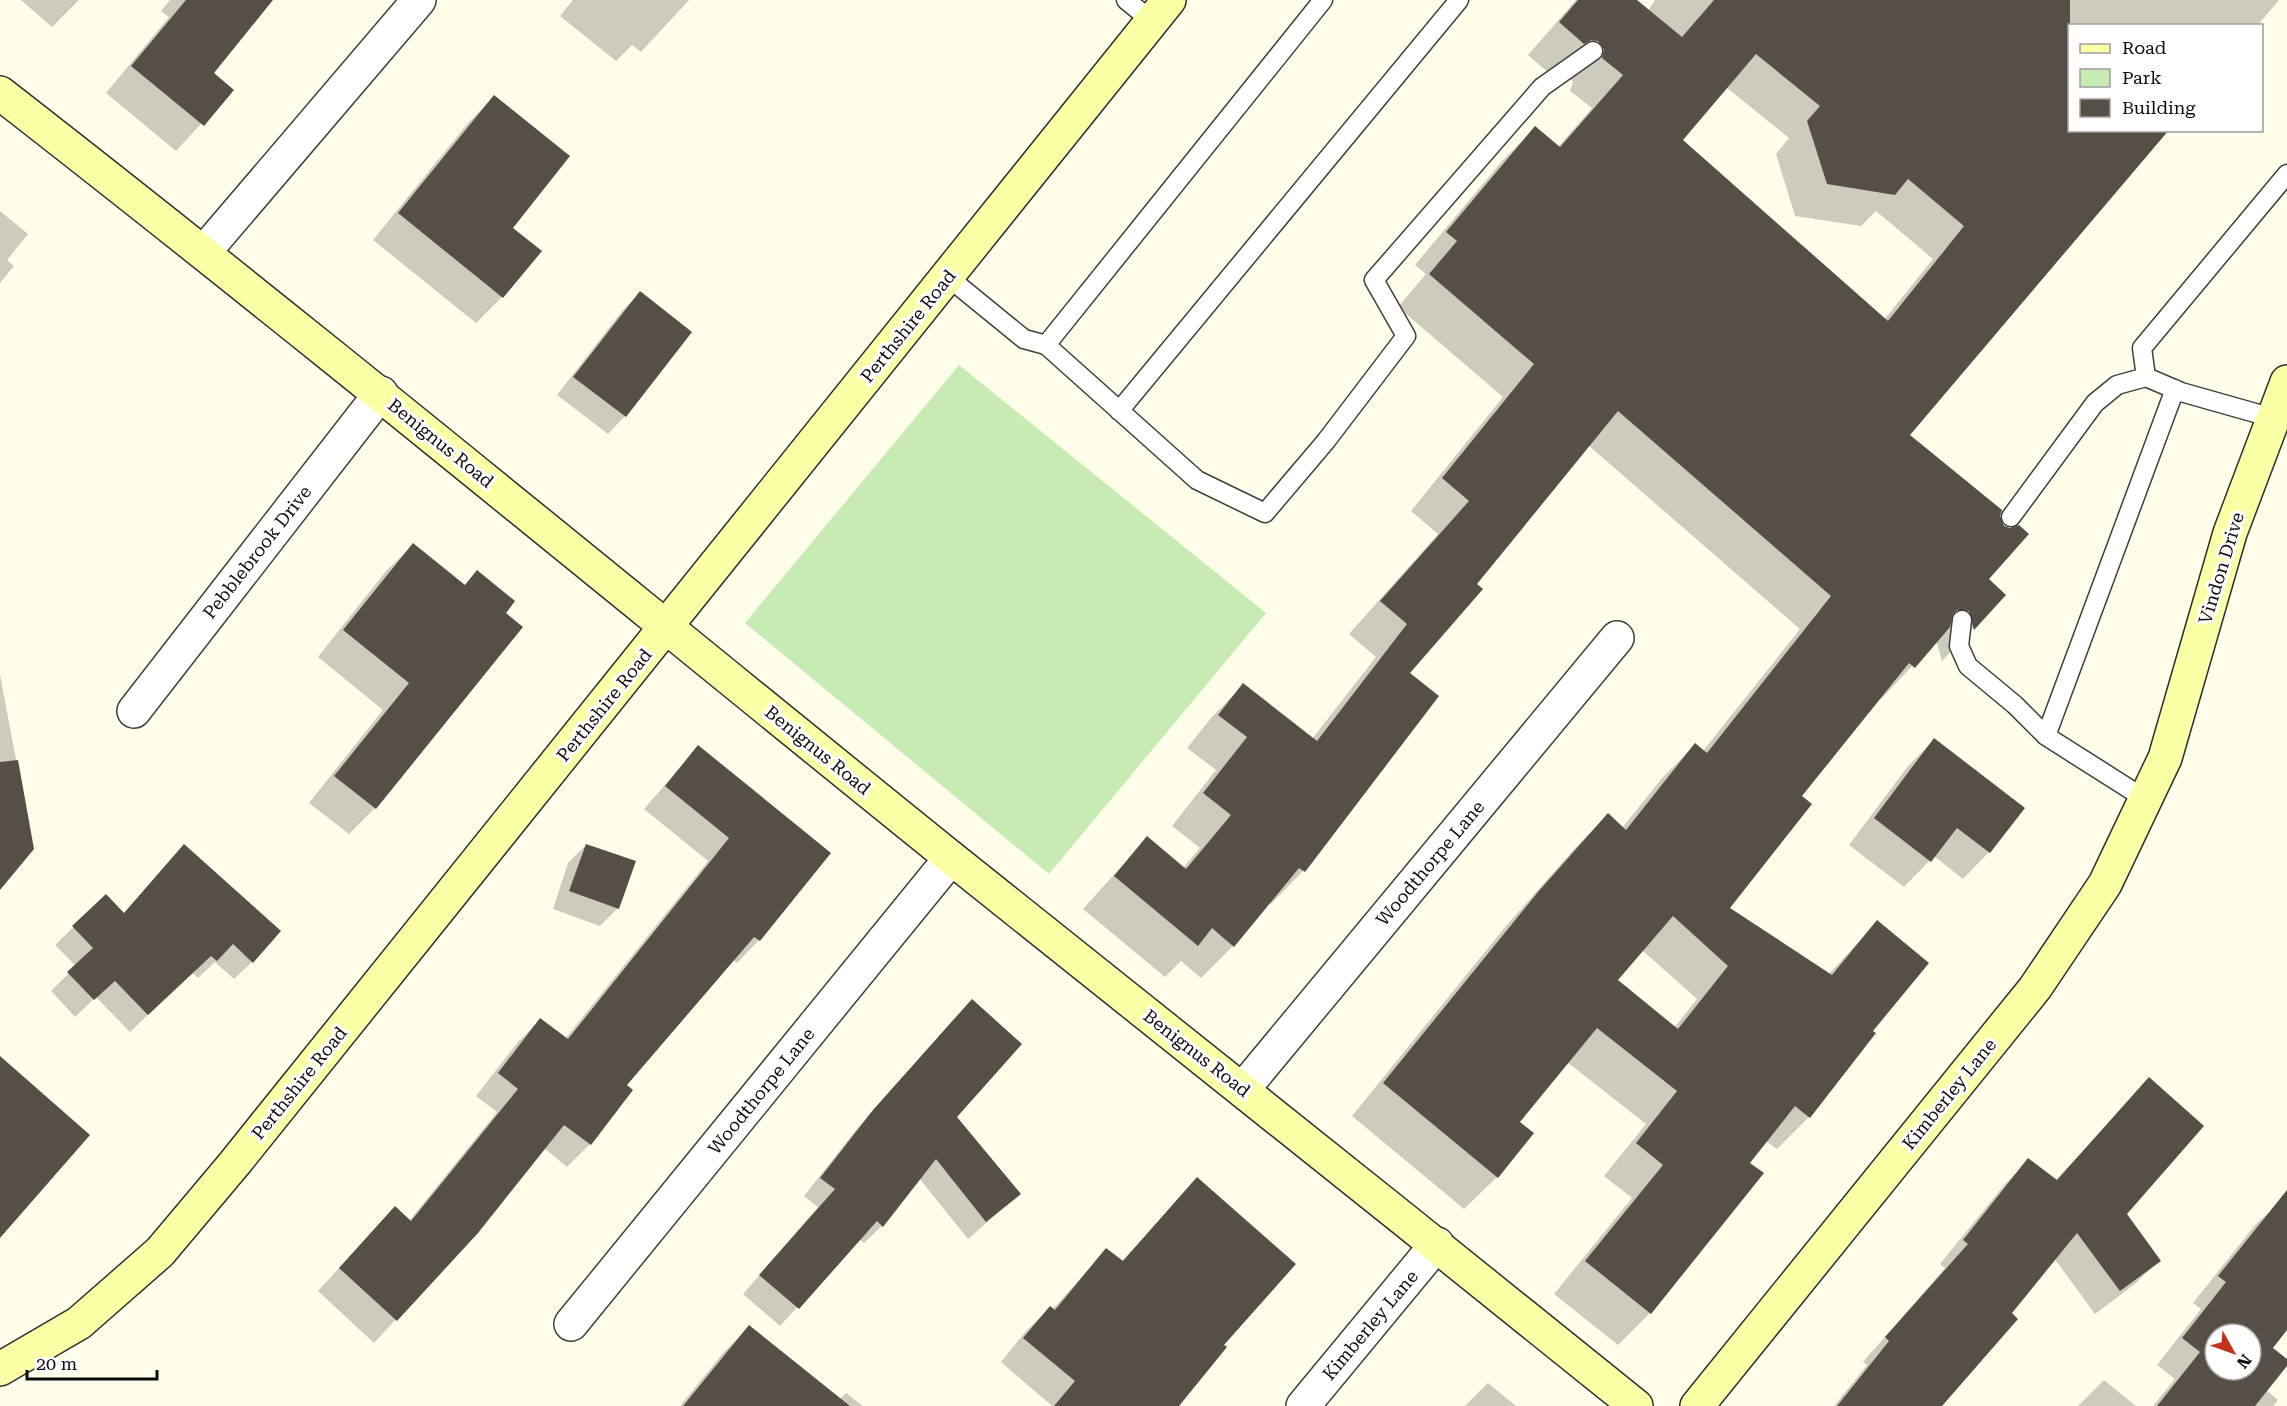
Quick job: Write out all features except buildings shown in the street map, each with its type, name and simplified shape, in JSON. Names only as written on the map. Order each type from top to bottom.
[{"type":"street","points":[[204,252],[419,0]]},
{"type":"street","name":"Perthshire Road","points":[[0,1369],[79,1323],[160,1252],[666,627],[1160,11]]},
{"type":"street","name":"Benignus Road","points":[[0,93],[381,393],[951,858],[1437,1244],[1636,1406]]},
{"type":"street","name":"Vindon Drive","points":[[2165,758],[2230,533],[2287,382]]},
{"type":"street","name":"Pebblebrook Drive","points":[[134,711],[381,393]]},
{"type":"street","name":"Woodthorpe Lane","points":[[1243,1089],[1617,638]]},
{"type":"street","name":"Kimberley Lane","points":[[1697,1406],[2035,988],[2105,884],[2165,758]]},
{"type":"street","name":"Woodthorpe Lane","points":[[571,1324],[951,858]]},
{"type":"street","name":"Kimberley Lane","points":[[1303,1406],[1437,1244]]},
{"type":"lane","points":[[1126,0],[1160,11]]},
{"type":"lane","points":[[1046,345],[1323,0]]},
{"type":"lane","points":[[1119,411],[1459,0]]},
{"type":"lane","points":[[948,277],[1024,339],[1046,345],[1197,480],[1265,513],[1326,441],[1406,336],[1374,280],[1542,87],[1593,51]]},
{"type":"lane","points":[[2146,377],[2142,348],[2287,174]]},
{"type":"lane","points":[[2011,518],[2095,403],[2117,385],[2146,377],[2175,389],[2274,418]]},
{"type":"lane","points":[[2046,736],[2175,389]]},
{"type":"lane","points":[[1962,620],[1959,646],[1968,666],[2015,705],[2046,736],[2131,790],[2146,797]]},
{"type":"green space","points":[[959,365],[1266,613],[1049,874],[745,623]]}]
